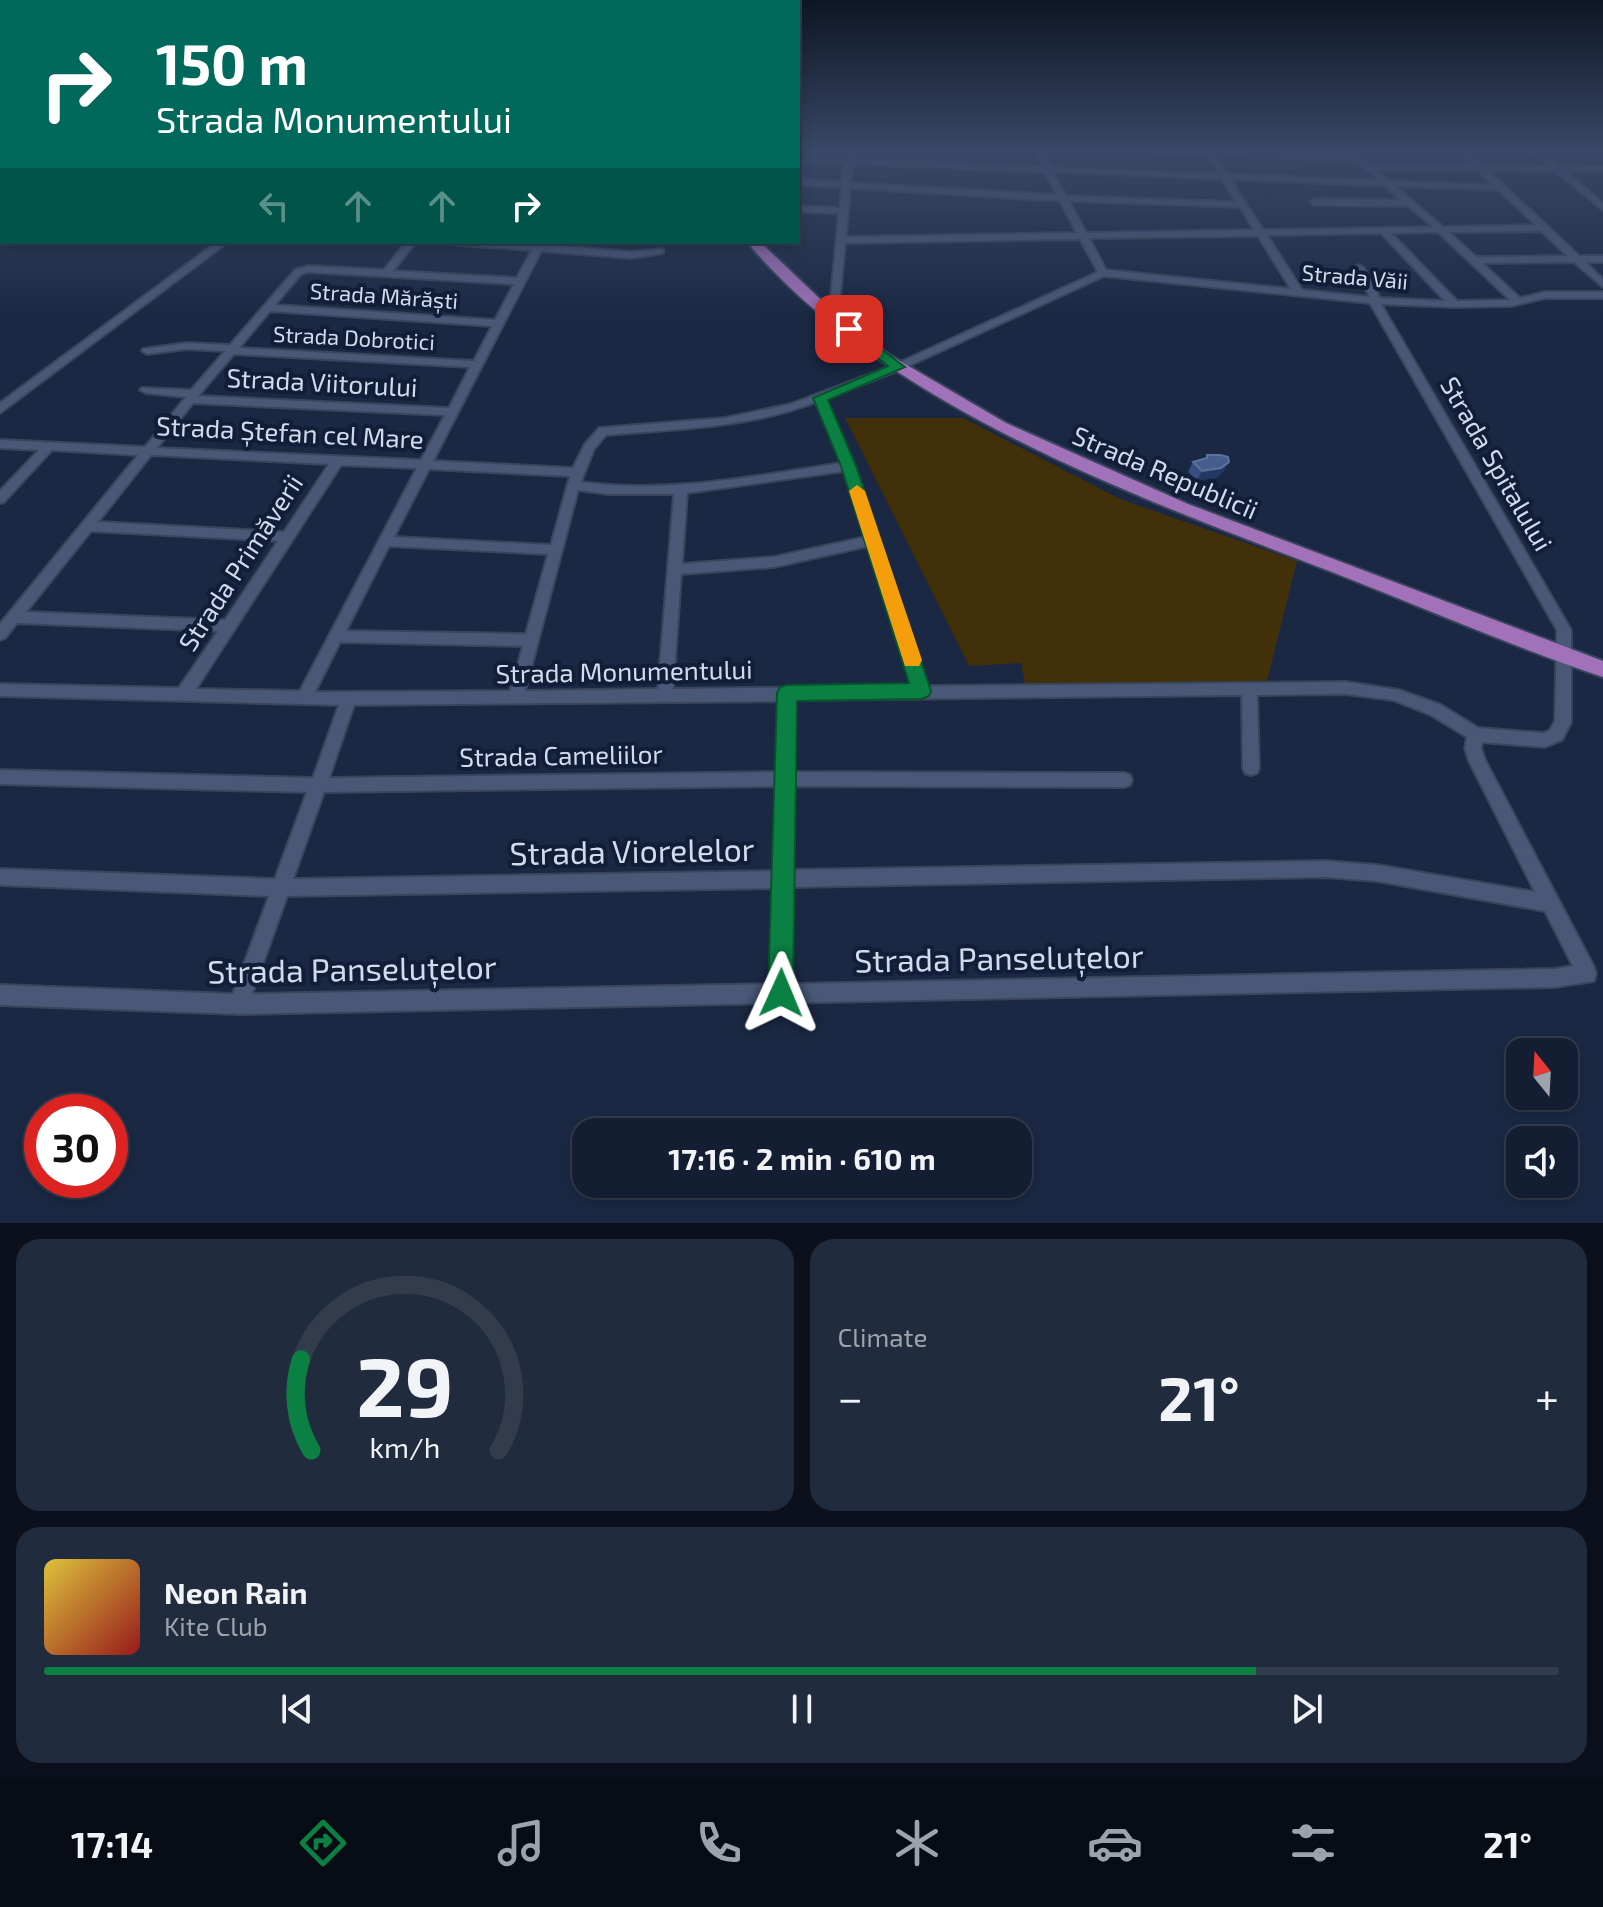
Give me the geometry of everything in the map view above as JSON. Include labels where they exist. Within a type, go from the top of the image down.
[{"type":"main road","name":"Strada Republicii","points":[[756,244],[833,316],[898,367],[1023,437],[1169,503],[1603,669]]},
{"type":"street","points":[[833,316],[844,206]]},
{"type":"street","points":[[516,697],[576,478],[589,447],[603,431],[725,422],[777,413],[898,367],[1103,273],[1066,206]]},
{"type":"street","points":[[1245,206],[1298,292]]},
{"type":"street","points":[[1414,206],[1518,302]]},
{"type":"street","points":[[1520,206],[1603,284]]},
{"type":"street","points":[[800,209],[843,211]]},
{"type":"street","points":[[841,240],[1543,228]]},
{"type":"street","points":[[1383,230],[1454,304]]},
{"type":"street","points":[[0,409],[220,244]]},
{"type":"street","points":[[386,274],[409,244]]},
{"type":"street","points":[[489,244],[598,247],[631,255],[660,251]]},
{"type":"street","points":[[304,698],[538,247]]},
{"type":"street","points":[[1474,260],[1603,259]]},
{"type":"street","name":"Strada Spitalului","points":[[1359,268],[1564,630],[1563,722],[1556,735],[1531,742],[1475,734]]},
{"type":"street","points":[[0,634],[192,396],[298,272],[309,269],[519,281]]},
{"type":"street","name":"Strada Văii","points":[[1103,273],[1376,301],[1454,304],[1518,302],[1545,295],[1603,295]]},
{"type":"street","name":"Strada Mărăști","points":[[267,308],[497,323]]},
{"type":"street","name":"Strada Dobrotici","points":[[147,351],[187,346],[475,364]]},
{"type":"street","name":"Strada Viitorului","points":[[146,390],[192,396],[451,412]]},
{"type":"street","points":[[820,398],[849,466],[922,691]]},
{"type":"street","name":"Strada Ștefan cel Mare","points":[[0,444],[425,464],[576,478],[615,491],[681,488],[849,466]]},
{"type":"street","points":[[0,499],[49,446]]},
{"type":"street","name":"Strada Primăverii","points":[[184,694],[338,460]]},
{"type":"street","points":[[665,696],[681,488]]},
{"type":"street","points":[[88,526],[288,537]]},
{"type":"street","points":[[673,570],[774,562],[874,540]]},
{"type":"street","points":[[384,541],[557,550]]},
{"type":"street","points":[[14,617],[229,626]]},
{"type":"street","points":[[335,636],[531,640]]},
{"type":"street","name":"Strada Monumentului","points":[[0,690],[349,699],[1346,688],[1394,694],[1436,710],[1475,734]]},
{"type":"street","points":[[1249,689],[1251,768]]},
{"type":"street","points":[[781,993],[787,693]]},
{"type":"street","points":[[239,1004],[349,699]]},
{"type":"street","name":"Strada Panseluțelor","points":[[0,995],[239,1004],[1555,978],[1587,974],[1477,761],[1473,748],[1475,734]]},
{"type":"street","name":"Strada Cameliilor","points":[[0,777],[318,785],[785,779],[1124,780]]},
{"type":"street","name":"Strada Viorelelor","points":[[0,877],[281,888],[1325,869],[1377,873],[1551,903]]},
{"type":"shaded area","points":[[845,418],[963,418],[1120,499],[1297,561],[1266,685],[1025,685],[1021,663],[969,666]]},
{"type":"building","points":[[1207,455],[1228,457],[1229,462],[1221,468],[1202,471],[1193,462],[1207,458]]},
{"type":"slow traffic","points":[[857,491],[912,660]]},
{"type":"route","points":[[781,993],[787,693],[922,691],[849,466],[820,398],[898,367],[849,329]]}]
